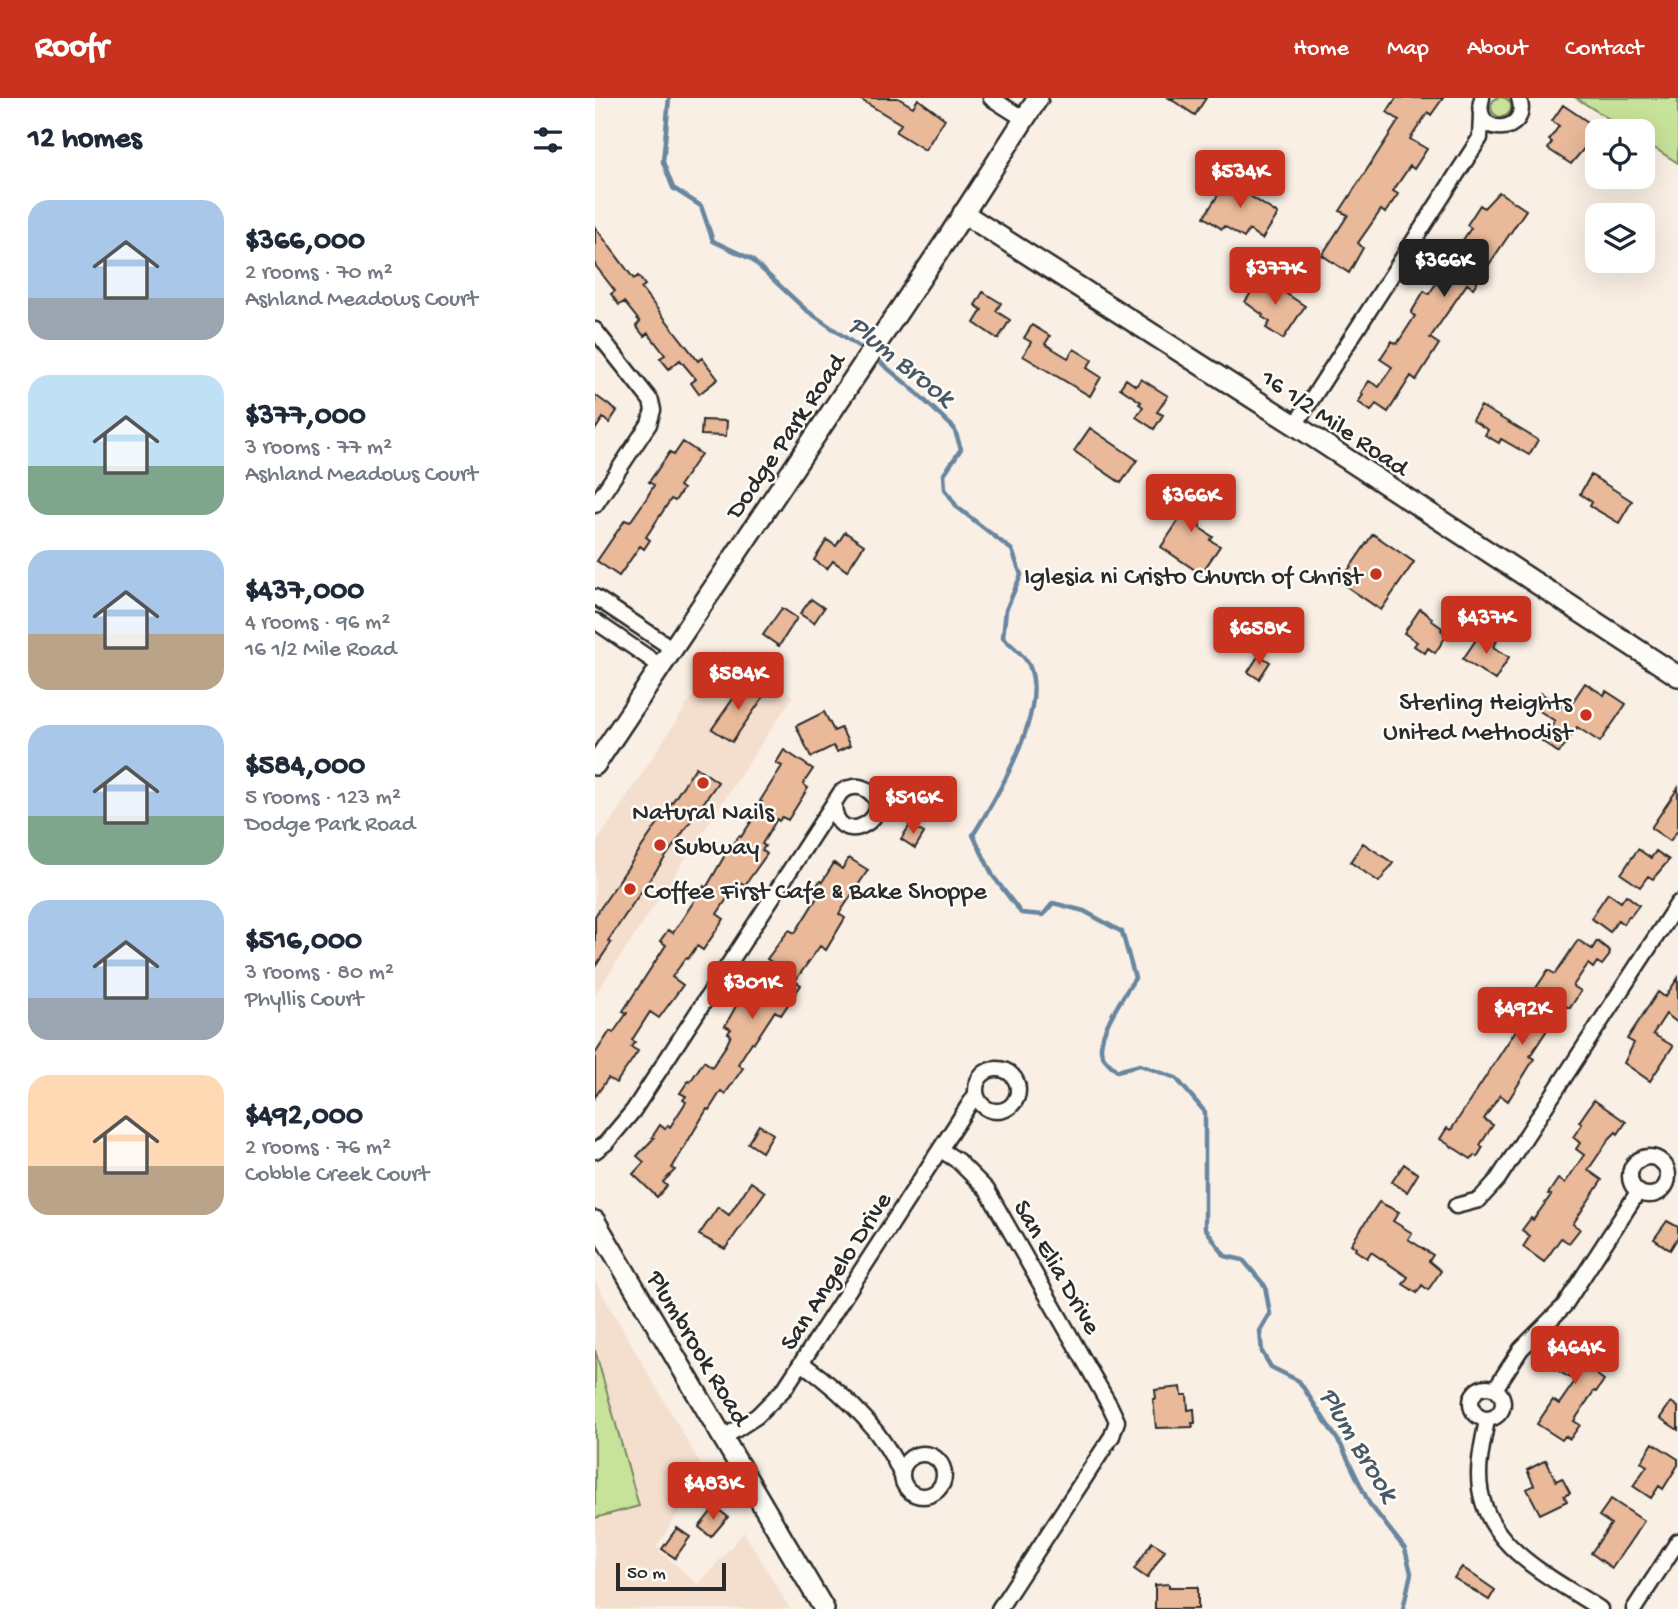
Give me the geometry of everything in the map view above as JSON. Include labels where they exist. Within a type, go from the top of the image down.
[{"type":"street","points":[[991,98],[1024,119]]},
{"type":"street","name":"Dodge Park Road","points":[[595,765],[1038,98]]},
{"type":"street","points":[[1296,425],[1480,138],[1482,98]]},
{"type":"street","points":[[1480,138],[1514,123],[1521,110],[1520,98]]},
{"type":"street","points":[[1481,114],[1489,124],[1502,128]]},
{"type":"street","name":"16 1/2 Mile Road","points":[[963,213],[1296,425],[1678,676]]},
{"type":"street","points":[[595,330],[651,401],[653,410],[649,424],[595,505]]},
{"type":"street","points":[[595,597],[673,649]]},
{"type":"street","points":[[595,621],[661,667]]},
{"type":"street","points":[[595,1151],[607,1143],[633,1111],[841,792],[854,786],[867,790],[875,801],[875,814],[867,825],[854,829],[841,823],[821,825]]},
{"type":"street","points":[[834,804],[841,823]]},
{"type":"street","points":[[1456,1206],[1479,1200],[1498,1179],[1678,903]]},
{"type":"street","name":"San Angelo Drive","points":[[723,1438],[764,1410],[803,1364],[967,1112],[976,1094],[978,1080],[988,1070],[1001,1069],[1013,1076],[1018,1088],[1014,1101],[1003,1109],[967,1112]]},
{"type":"street","points":[[976,1094],[989,1109]]},
{"type":"street","name":"San Elia Drive","points":[[941,1150],[958,1161],[987,1190],[1117,1422],[1112,1436],[999,1609]]},
{"type":"street","points":[[1495,1389],[1512,1360],[1564,1306],[1638,1192]]},
{"type":"street","name":"Plumbrook Road","points":[[595,1221],[824,1609]]},
{"type":"street","points":[[803,1364],[847,1398],[902,1476]]},
{"type":"street","points":[[1484,1387],[1495,1389],[1502,1396],[1503,1407],[1497,1416],[1487,1420],[1473,1412],[1471,1407],[1472,1396],[1479,1388],[1484,1387]]},
{"type":"street","points":[[1487,1420],[1479,1475],[1488,1518],[1502,1540],[1528,1562],[1600,1609]]},
{"type":"street","points":[[889,1454],[930,1455],[941,1464],[944,1477],[938,1490],[926,1496],[913,1494],[903,1483],[905,1463],[916,1455]]},
{"type":"street","points":[[1634,1609],[1678,1541]]},
{"type":"shaded area","points":[[723,650],[793,696],[595,995],[595,845]]},
{"type":"shaded area","points":[[595,1281],[705,1472],[656,1547],[698,1585],[744,1532],[790,1609],[595,1609]]},
{"type":"green space","points":[[1501,97],[1508,100],[1511,107],[1508,114],[1501,117],[1494,114],[1491,107],[1494,100]]},
{"type":"green space","points":[[1576,98],[1678,98],[1678,163],[1655,149],[1655,119],[1609,119]]},
{"type":"green space","points":[[595,1350],[639,1506],[595,1518]]},
{"type":"building","points":[[858,98],[898,98],[913,107],[918,99],[945,119],[925,150],[896,132],[901,124]]},
{"type":"building","points":[[1169,98],[1206,98],[1195,115]]},
{"type":"building","points":[[1396,98],[1443,98],[1431,115],[1428,112],[1410,139],[1427,149],[1414,169],[1410,166],[1393,191],[1398,194],[1385,213],[1381,210],[1358,243],[1363,248],[1349,273],[1322,255],[1348,215],[1340,211],[1399,120],[1387,112]]},
{"type":"building","points":[[1563,105],[1585,120],[1585,147],[1571,164],[1548,149],[1552,142],[1549,140],[1559,126],[1552,121]]},
{"type":"building","points":[[1232,173],[1249,183],[1244,192],[1278,214],[1262,239],[1249,230],[1244,238],[1224,226],[1222,229],[1204,217]]},
{"type":"building","points":[[1499,192],[1526,210],[1473,288],[1467,284],[1430,338],[1439,344],[1416,380],[1411,376],[1388,412],[1376,404],[1371,411],[1358,402],[1369,381],[1379,387],[1392,367],[1380,359],[1392,341],[1397,344],[1415,316],[1411,313],[1424,291],[1429,294],[1443,273],[1439,269],[1471,228],[1467,225],[1480,205],[1484,208]]},
{"type":"building","points":[[595,227],[634,279],[638,276],[645,285],[641,288],[698,361],[702,358],[718,379],[699,394],[691,383],[696,379],[680,360],[669,369],[660,358],[665,355],[648,333],[644,336],[636,326],[640,322],[624,302],[619,305],[611,294],[615,291],[595,265]]},
{"type":"building","points":[[1261,277],[1305,306],[1283,339],[1266,328],[1270,322],[1245,302]]},
{"type":"building","points":[[983,292],[1001,303],[996,311],[1010,320],[998,339],[974,323],[982,310],[975,305]]},
{"type":"building","points":[[1032,325],[1050,336],[1045,344],[1068,358],[1074,349],[1092,360],[1087,368],[1101,377],[1090,396],[1023,356],[1031,342],[1024,338]]},
{"type":"building","points":[[1126,379],[1136,386],[1141,379],[1168,396],[1157,412],[1163,415],[1154,429],[1136,417],[1143,407],[1139,404],[1141,402],[1120,388]]},
{"type":"building","points":[[595,395],[617,411],[609,423],[603,418],[595,430]]},
{"type":"building","points":[[1481,406],[1538,440],[1529,455],[1501,439],[1499,443],[1485,435],[1488,430],[1472,420]]},
{"type":"building","points":[[702,420],[727,421],[726,436],[701,435]]},
{"type":"building","points":[[1090,428],[1137,460],[1121,483],[1074,451]]},
{"type":"building","points":[[683,442],[701,454],[679,486],[683,489],[675,501],[671,499],[646,537],[650,540],[644,549],[640,546],[619,576],[597,561],[625,520],[630,522],[646,499],[654,485],[649,482],[670,452],[674,455]]},
{"type":"building","points":[[1591,475],[1632,501],[1619,523],[1590,506],[1592,502],[1580,494]]},
{"type":"building","points":[[1192,485],[1208,496],[1199,508],[1200,528],[1213,537],[1210,540],[1220,546],[1201,574],[1161,547],[1179,520],[1180,502]]},
{"type":"building","points":[[845,532],[864,545],[847,571],[833,561],[827,569],[814,560],[827,540],[836,546]]},
{"type":"building","name":"Iglesia ni Cristo Church of Christ","points":[[1373,534],[1414,562],[1381,610],[1340,582]]},
{"type":"building","points":[[811,599],[824,608],[814,623],[800,614]]},
{"type":"building","points":[[782,608],[797,618],[779,646],[763,635]]},
{"type":"building","points":[[1420,609],[1447,635],[1435,653],[1428,648],[1425,653],[1414,646],[1417,642],[1404,633]]},
{"type":"building","points":[[1482,631],[1497,641],[1493,647],[1509,657],[1495,680],[1463,659]]},
{"type":"building","points":[[1259,655],[1270,662],[1259,679],[1248,672]]},
{"type":"building","points":[[744,683],[764,696],[732,742],[712,729]]},
{"type":"building","name":"Sterling Heights United Methodist","points":[[1585,683],[1604,695],[1606,691],[1626,704],[1600,742],[1577,727],[1559,753],[1542,741],[1555,721],[1532,706],[1541,693],[1567,710]]},
{"type":"building","points":[[824,712],[834,731],[841,728],[850,746],[837,752],[833,746],[811,757],[796,726]]},
{"type":"building","points":[[784,750],[813,769],[803,784],[808,788],[788,820],[782,817],[779,821],[777,819],[762,844],[765,846],[762,850],[767,854],[745,885],[740,882],[736,885],[717,914],[724,919],[703,950],[697,946],[672,977],[683,985],[659,1018],[650,1012],[632,1040],[635,1042],[631,1047],[638,1051],[630,1063],[616,1083],[608,1078],[595,1097],[595,1054],[610,1031],[613,1033],[627,1013],[623,1011],[666,945],[660,941],[668,930],[673,933],[704,886],[706,888],[725,855],[755,816],[762,802],[760,801],[782,766],[776,763]]},
{"type":"building","points":[[696,767],[718,782],[608,941],[611,943],[595,967],[595,916]]},
{"type":"building","points":[[1678,788],[1678,830],[1670,841],[1651,828]]},
{"type":"building","points":[[910,825],[924,833],[915,848],[901,839]]},
{"type":"building","points":[[1363,843],[1393,863],[1379,882],[1350,862]]},
{"type":"building","points":[[1638,849],[1651,858],[1656,851],[1669,860],[1653,879],[1648,876],[1640,887],[1621,874]]},
{"type":"building","points":[[849,858],[868,870],[839,914],[845,918],[826,950],[820,946],[795,981],[801,985],[781,1015],[775,1011],[754,1043],[752,1042],[738,1064],[743,1068],[725,1094],[721,1091],[709,1110],[707,1109],[672,1168],[675,1170],[663,1182],[667,1186],[657,1197],[633,1174],[644,1162],[637,1156],[654,1138],[652,1137],[660,1125],[665,1129],[668,1125],[670,1127],[686,1102],[683,1100],[686,1096],[680,1093],[704,1061],[712,1067],[731,1035],[728,1033],[731,1029],[725,1026],[736,1006],[744,995],[749,999],[773,963],[767,959],[789,930],[795,933],[818,896],[812,892],[834,863],[842,869]]},
{"type":"building","points":[[1608,893],[1621,902],[1626,895],[1639,905],[1623,924],[1618,920],[1610,932],[1591,918]]},
{"type":"building","points":[[1578,940],[1592,949],[1597,941],[1610,951],[1609,956],[1602,965],[1597,962],[1593,968],[1588,964],[1573,986],[1581,991],[1570,1008],[1565,1006],[1551,1024],[1530,1056],[1534,1059],[1508,1101],[1500,1095],[1484,1119],[1493,1125],[1480,1145],[1483,1147],[1477,1157],[1474,1155],[1471,1159],[1440,1139],[1447,1128],[1451,1130],[1529,1010],[1524,1006],[1548,970],[1555,974]]},
{"type":"building","points":[[1678,978],[1678,1023],[1666,1014],[1653,1034],[1673,1046],[1650,1081],[1624,1063],[1634,1043],[1627,1039],[1658,992],[1665,997]]},
{"type":"building","points":[[1594,1100],[1626,1122],[1618,1134],[1616,1132],[1610,1138],[1588,1170],[1602,1180],[1573,1224],[1580,1229],[1569,1243],[1561,1238],[1544,1262],[1523,1247],[1530,1236],[1522,1230],[1551,1195],[1548,1194],[1558,1179],[1565,1183],[1584,1155],[1576,1149],[1580,1143],[1573,1137],[1582,1124],[1579,1122]]},
{"type":"building","points":[[759,1125],[773,1134],[762,1152],[748,1143]]},
{"type":"building","points":[[1404,1164],[1418,1174],[1407,1192],[1392,1182]]},
{"type":"building","points":[[751,1182],[765,1192],[725,1249],[699,1235],[718,1207],[729,1215]]},
{"type":"building","points":[[1379,1202],[1399,1212],[1393,1221],[1412,1233],[1408,1239],[1433,1255],[1429,1261],[1441,1271],[1428,1290],[1422,1285],[1417,1293],[1403,1284],[1408,1277],[1371,1252],[1367,1258],[1351,1244]]},
{"type":"building","points":[[1667,1221],[1678,1227],[1678,1237],[1670,1250],[1654,1239]]},
{"type":"building","points":[[1585,1335],[1611,1351],[1596,1374],[1604,1380],[1574,1421],[1580,1425],[1570,1439],[1565,1436],[1562,1440],[1537,1424],[1553,1400],[1559,1404],[1575,1381],[1555,1369],[1566,1349],[1568,1350],[1574,1340],[1580,1343]]},
{"type":"building","points":[[1181,1387],[1182,1395],[1187,1395],[1188,1410],[1194,1409],[1193,1427],[1156,1428],[1153,1399],[1156,1399],[1155,1390]]},
{"type":"building","points":[[1671,1402],[1678,1407],[1678,1430],[1660,1418]]},
{"type":"building","points":[[1653,1443],[1678,1459],[1678,1465],[1663,1489],[1659,1486],[1651,1498],[1633,1486],[1647,1466],[1641,1462]]},
{"type":"building","points":[[1546,1460],[1556,1481],[1562,1478],[1570,1493],[1564,1496],[1567,1501],[1540,1514],[1527,1489],[1534,1485],[1527,1470]]},
{"type":"building","points":[[1611,1499],[1644,1521],[1612,1568],[1591,1553],[1611,1524],[1599,1516]]},
{"type":"building","points":[[715,1507],[728,1517],[711,1537],[699,1527]]},
{"type":"building","points":[[677,1528],[690,1537],[675,1558],[662,1549]]},
{"type":"building","points":[[1152,1542],[1165,1550],[1147,1578],[1134,1569]]},
{"type":"building","points":[[1462,1567],[1495,1590],[1489,1600],[1454,1578]]},
{"type":"building","points":[[1169,1584],[1169,1587],[1198,1587],[1198,1609],[1155,1609],[1155,1585]]},
{"type":"waterway","name":"Plum Brook","points":[[669,98],[663,162],[673,188],[701,206],[713,241],[751,259],[806,310],[865,351]]},
{"type":"waterway","name":"Plum Brook","points":[[875,358],[954,428],[961,449],[944,474],[945,489],[957,507],[1012,550],[1021,575],[1006,610],[1003,637],[1029,665],[1033,684],[1032,705],[1026,729],[1007,776],[973,835],[993,876],[1021,913],[1043,915],[1053,903],[1084,911],[1122,932],[1135,978],[1107,1026],[1101,1046],[1102,1054],[1117,1071],[1140,1065],[1176,1078],[1205,1112],[1205,1228],[1225,1256],[1243,1260],[1265,1286],[1270,1314],[1260,1331],[1262,1352],[1271,1367],[1299,1381],[1341,1445],[1369,1503],[1405,1549],[1411,1573],[1403,1609]]},
{"type":"place","name":"Iglesia ni Cristo Church of Christ","points":[[1376,574]]},
{"type":"place","name":"Sterling Heights United Methodist","points":[[1586,715]]},
{"type":"place","name":"Natural Nails","points":[[703,783]]},
{"type":"place","name":"Subway","points":[[660,845]]},
{"type":"place","name":"Coffee First Cafe & Bake Shoppe","points":[[630,889]]}]
